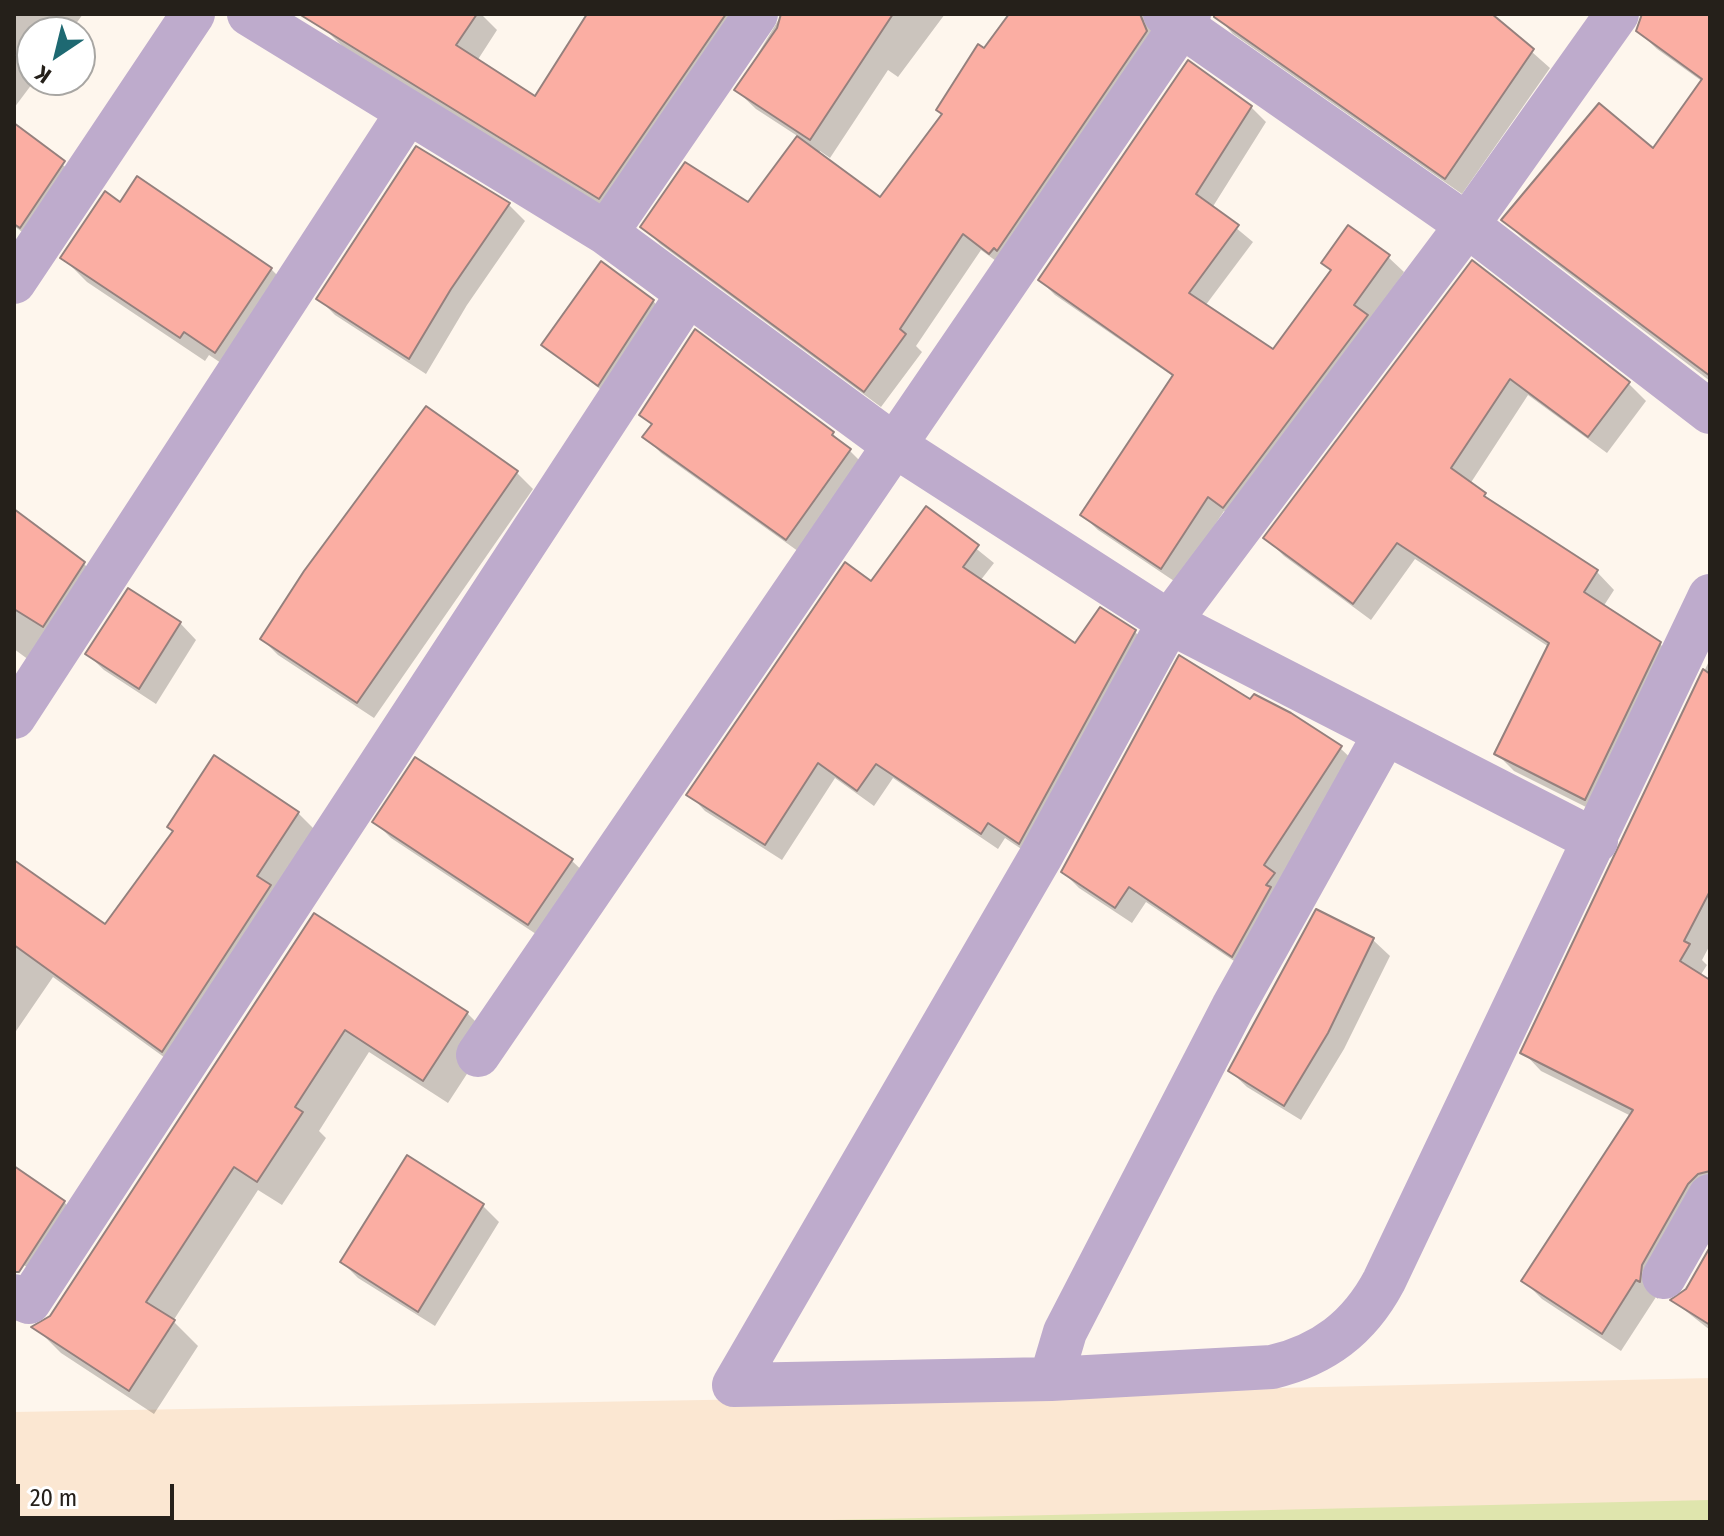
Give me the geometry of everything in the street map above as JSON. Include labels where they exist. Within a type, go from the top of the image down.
[{"type":"street","points":[[249,14],[606,233],[894,445],[1169,622],[1596,841]]},
{"type":"street","points":[[606,233],[756,14]]},
{"type":"street","points":[[1617,14],[1467,225],[1169,622],[1041,856],[734,1385],[1051,1379],[1272,1367],[1320,1351],[1358,1321],[1384,1281],[1710,596]]},
{"type":"street","points":[[478,1055],[894,445],[1178,18],[1467,225],[1710,412]]},
{"type":"street","points":[[14,282],[177,20]]},
{"type":"street","points":[[14,717],[408,112]]},
{"type":"street","points":[[14,1296],[29,1302],[688,294]]},
{"type":"street","points":[[1051,1379],[1065,1332],[1226,1021],[1385,734]]},
{"type":"street","points":[[1664,1277],[1710,1196]]},
{"type":"shaded area","points":[[1710,1378],[1710,1522],[14,1522],[14,1412],[933,1396]]},
{"type":"green space","points":[[1710,1500],[1710,1522],[744,1522]]},
{"type":"building","points":[[299,14],[477,14],[456,45],[535,96],[587,14],[726,14],[599,199]]},
{"type":"building","points":[[781,14],[893,14],[810,140],[734,90],[777,28]]},
{"type":"building","points":[[1009,14],[1140,14],[1147,31],[997,251],[994,248],[989,254],[963,234],[900,329],[906,334],[864,392],[640,227],[685,162],[748,202],[797,136],[880,197],[942,114],[936,110],[978,44],[984,48]]},
{"type":"building","points":[[1214,14],[1492,14],[1534,49],[1445,179],[1214,17]]},
{"type":"building","points":[[1642,14],[1710,14],[1710,376],[1501,220],[1599,103],[1653,148],[1702,79],[1636,31]]},
{"type":"building","points":[[1188,60],[1252,106],[1196,194],[1239,225],[1189,293],[1273,349],[1331,270],[1321,263],[1348,225],[1390,255],[1354,305],[1368,315],[1223,508],[1208,497],[1161,569],[1080,515],[1173,375],[1038,280]]},
{"type":"building","points":[[14,123],[65,161],[20,228],[14,224]]},
{"type":"building","points":[[416,146],[510,203],[451,289],[409,359],[316,299]]},
{"type":"building","points":[[137,176],[272,268],[215,353],[184,332],[180,338],[60,258],[105,191],[120,202]]},
{"type":"building","points":[[1472,260],[1630,382],[1588,437],[1510,379],[1451,468],[1486,493],[1484,496],[1598,570],[1584,592],[1661,642],[1585,800],[1494,754],[1549,643],[1397,543],[1353,604],[1263,538]]},
{"type":"building","points":[[601,261],[654,300],[598,386],[541,345]]},
{"type":"building","points":[[695,329],[834,432],[832,435],[851,449],[786,540],[642,437],[652,424],[639,415]]},
{"type":"building","points":[[426,406],[518,471],[357,703],[260,639],[304,571]]},
{"type":"building","points":[[926,506],[979,545],[963,567],[1075,643],[1100,607],[1136,630],[1019,844],[988,823],[981,834],[876,764],[857,791],[818,763],[765,845],[686,795],[845,562],[871,581]]},
{"type":"building","points":[[14,509],[85,562],[43,627],[14,609]]},
{"type":"building","points":[[128,588],[181,622],[139,689],[85,654]]},
{"type":"building","points":[[1179,655],[1250,699],[1254,694],[1291,713],[1342,746],[1264,865],[1275,873],[1266,885],[1271,887],[1232,957],[1129,887],[1115,908],[1061,872]]},
{"type":"building","points":[[1703,669],[1710,674],[1710,891],[1684,941],[1690,944],[1680,961],[1710,980],[1710,1171],[1698,1174],[1688,1184],[1642,1265],[1640,1282],[1636,1280],[1602,1334],[1521,1281],[1633,1110],[1520,1053]]},
{"type":"building","points":[[214,755],[299,812],[257,876],[271,885],[162,1052],[14,945],[14,860],[105,924],[173,831],[167,827]]},
{"type":"building","points":[[415,757],[573,859],[528,925],[372,822]]},
{"type":"building","points":[[1316,909],[1374,938],[1328,1033],[1284,1106],[1228,1071]]},
{"type":"building","points":[[314,913],[468,1012],[423,1081],[345,1030],[295,1107],[303,1112],[257,1182],[234,1167],[146,1302],[175,1320],[129,1391],[31,1327],[50,1316]]},
{"type":"building","points":[[407,1155],[484,1204],[418,1312],[340,1262]]},
{"type":"building","points":[[14,1166],[65,1201],[19,1272],[14,1272]]},
{"type":"building","points":[[1710,1247],[1710,1325],[1670,1300],[1686,1289]]}]
